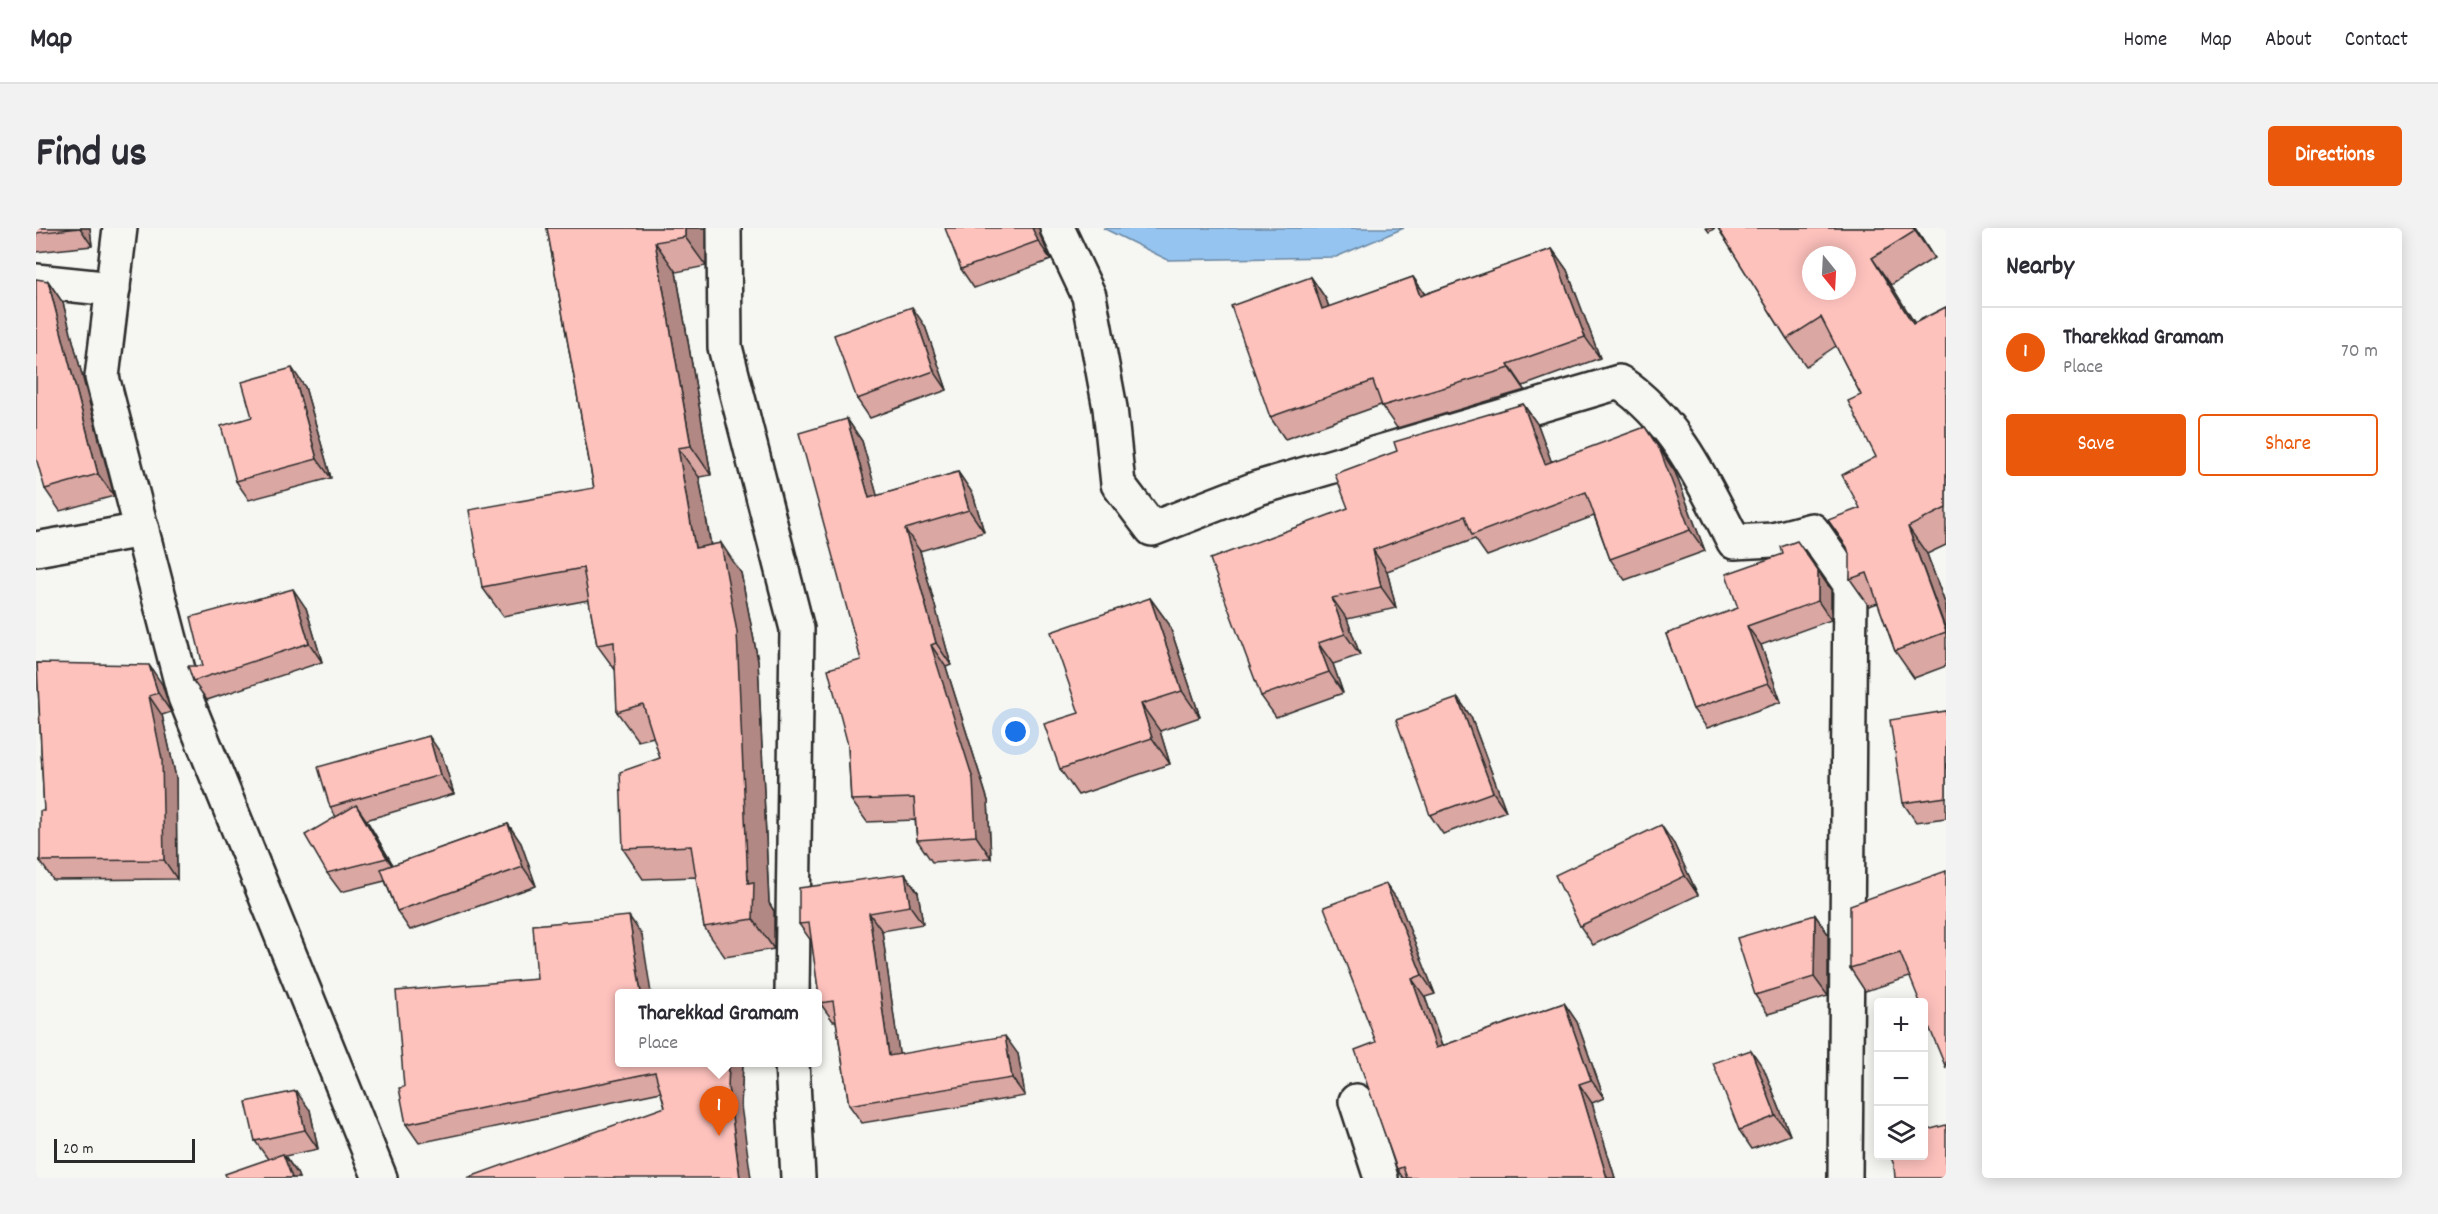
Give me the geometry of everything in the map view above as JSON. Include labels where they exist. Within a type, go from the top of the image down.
[{"type":"street","points":[[120,228],[102,377],[185,697],[380,1178]]},
{"type":"street","points":[[724,228],[725,347],[798,629],[792,989]]},
{"type":"street","points":[[1057,228],[1089,296],[1110,408],[1118,484],[1152,529],[1269,485],[1619,382],[1644,398],[1694,462],[1734,542],[1773,540],[1812,530],[1850,584],[1845,1178]]},
{"type":"street","points":[[36,281],[113,289]]},
{"type":"street","points":[[36,549],[142,530]]},
{"type":"street","points":[[792,1067],[798,1178]]},
{"type":"street","points":[[1356,1101],[1381,1178]]},
{"type":"water","points":[[1103,228],[1404,228],[1336,257],[1168,260]]},
{"type":"building","points":[[36,228],[80,228],[36,233]]},
{"type":"building","points":[[547,228],[685,228],[685,237],[655,242],[691,446],[678,448],[695,548],[721,543],[737,632],[748,883],[754,882],[753,919],[704,927],[691,846],[623,849],[620,772],[660,758],[643,704],[617,712],[614,642],[597,645],[583,568],[482,587],[469,510],[594,488]]},
{"type":"building","points":[[945,228],[1032,228],[1038,241],[961,269]]},
{"type":"building","points":[[1718,228],[1913,228],[1915,231],[1872,258],[1913,324],[1946,307],[1946,508],[1908,527],[1946,632],[1895,651],[1867,573],[1850,579],[1850,557],[1847,547],[1828,520],[1860,508],[1842,475],[1876,457],[1848,401],[1861,395],[1821,317],[1787,339]]},
{"type":"building","points":[[1552,249],[1585,337],[1508,364],[1510,368],[1382,406],[1373,381],[1270,417],[1231,306],[1311,277],[1322,309],[1413,277],[1420,296]]},
{"type":"building","points":[[36,279],[48,281],[98,474],[45,489],[36,458]]},
{"type":"building","points":[[912,307],[934,371],[857,399],[834,335]]},
{"type":"building","points":[[292,368],[317,459],[236,481],[221,426],[252,417],[242,382]]},
{"type":"building","points":[[1523,404],[1545,464],[1645,427],[1660,450],[1690,530],[1610,559],[1586,492],[1472,535],[1465,516],[1373,550],[1381,587],[1332,598],[1345,634],[1318,643],[1329,672],[1261,696],[1210,559],[1348,508],[1335,474],[1397,451],[1394,442]]},
{"type":"building","points":[[847,419],[869,498],[958,472],[969,510],[905,529],[936,643],[931,645],[973,779],[976,836],[917,840],[914,798],[851,800],[848,745],[828,669],[861,660],[799,433]]},
{"type":"building","points":[[1797,541],[1818,571],[1818,601],[1747,626],[1768,683],[1693,709],[1666,634],[1738,608],[1726,574],[1783,554],[1781,547]]},
{"type":"building","points":[[293,589],[309,643],[193,681],[188,666],[203,666],[191,617]]},
{"type":"building","points":[[1150,598],[1182,691],[1141,704],[1152,738],[1060,769],[1044,724],[1079,713],[1051,632]]},
{"type":"building","points":[[37,663],[149,665],[158,693],[149,696],[162,759],[164,860],[40,861],[40,811],[44,811]]},
{"type":"building","points":[[1458,698],[1493,792],[1430,815],[1396,720]]},
{"type":"building","points":[[1946,711],[1946,797],[1903,803],[1890,720]]},
{"type":"building","points":[[429,736],[440,775],[330,807],[318,767]]},
{"type":"building","points":[[356,805],[387,858],[327,873],[305,835]]},
{"type":"building","points":[[508,824],[523,867],[397,911],[381,869]]},
{"type":"building","points":[[1661,825],[1685,876],[1580,926],[1555,875]]},
{"type":"building","points":[[1946,871],[1946,1068],[1928,1024],[1928,998],[1918,998],[1900,953],[1850,968],[1850,905]]},
{"type":"building","points":[[905,874],[910,906],[869,913],[889,1056],[1005,1036],[1012,1078],[849,1105],[833,1001],[822,1003],[822,989],[818,989],[809,923],[799,924],[799,888]]},
{"type":"building","points":[[1386,884],[1422,975],[1412,979],[1436,1048],[1564,1003],[1591,1080],[1579,1084],[1607,1178],[1407,1178],[1403,1167],[1397,1169],[1355,1050],[1376,1042],[1324,907]]},
{"type":"building","points":[[1815,915],[1814,977],[1755,995],[1737,938]]},
{"type":"building","points":[[629,916],[640,989],[615,989],[615,1067],[729,1067],[728,1087],[740,1178],[467,1178],[665,1107],[655,1072],[406,1124],[399,1088],[404,1087],[396,991],[537,979],[533,925]]},
{"type":"building","points":[[1751,1050],[1776,1116],[1739,1130],[1713,1063]]},
{"type":"building","points":[[296,1091],[305,1130],[255,1141],[246,1102]]},
{"type":"building","points":[[1946,1125],[1946,1178],[1895,1178],[1892,1160],[1928,1160],[1928,1130]]},
{"type":"building","points":[[283,1154],[292,1178],[227,1178],[225,1174]]},
{"type":"place","name":"Tharekkad Gramam","points":[[719,1136]]}]
